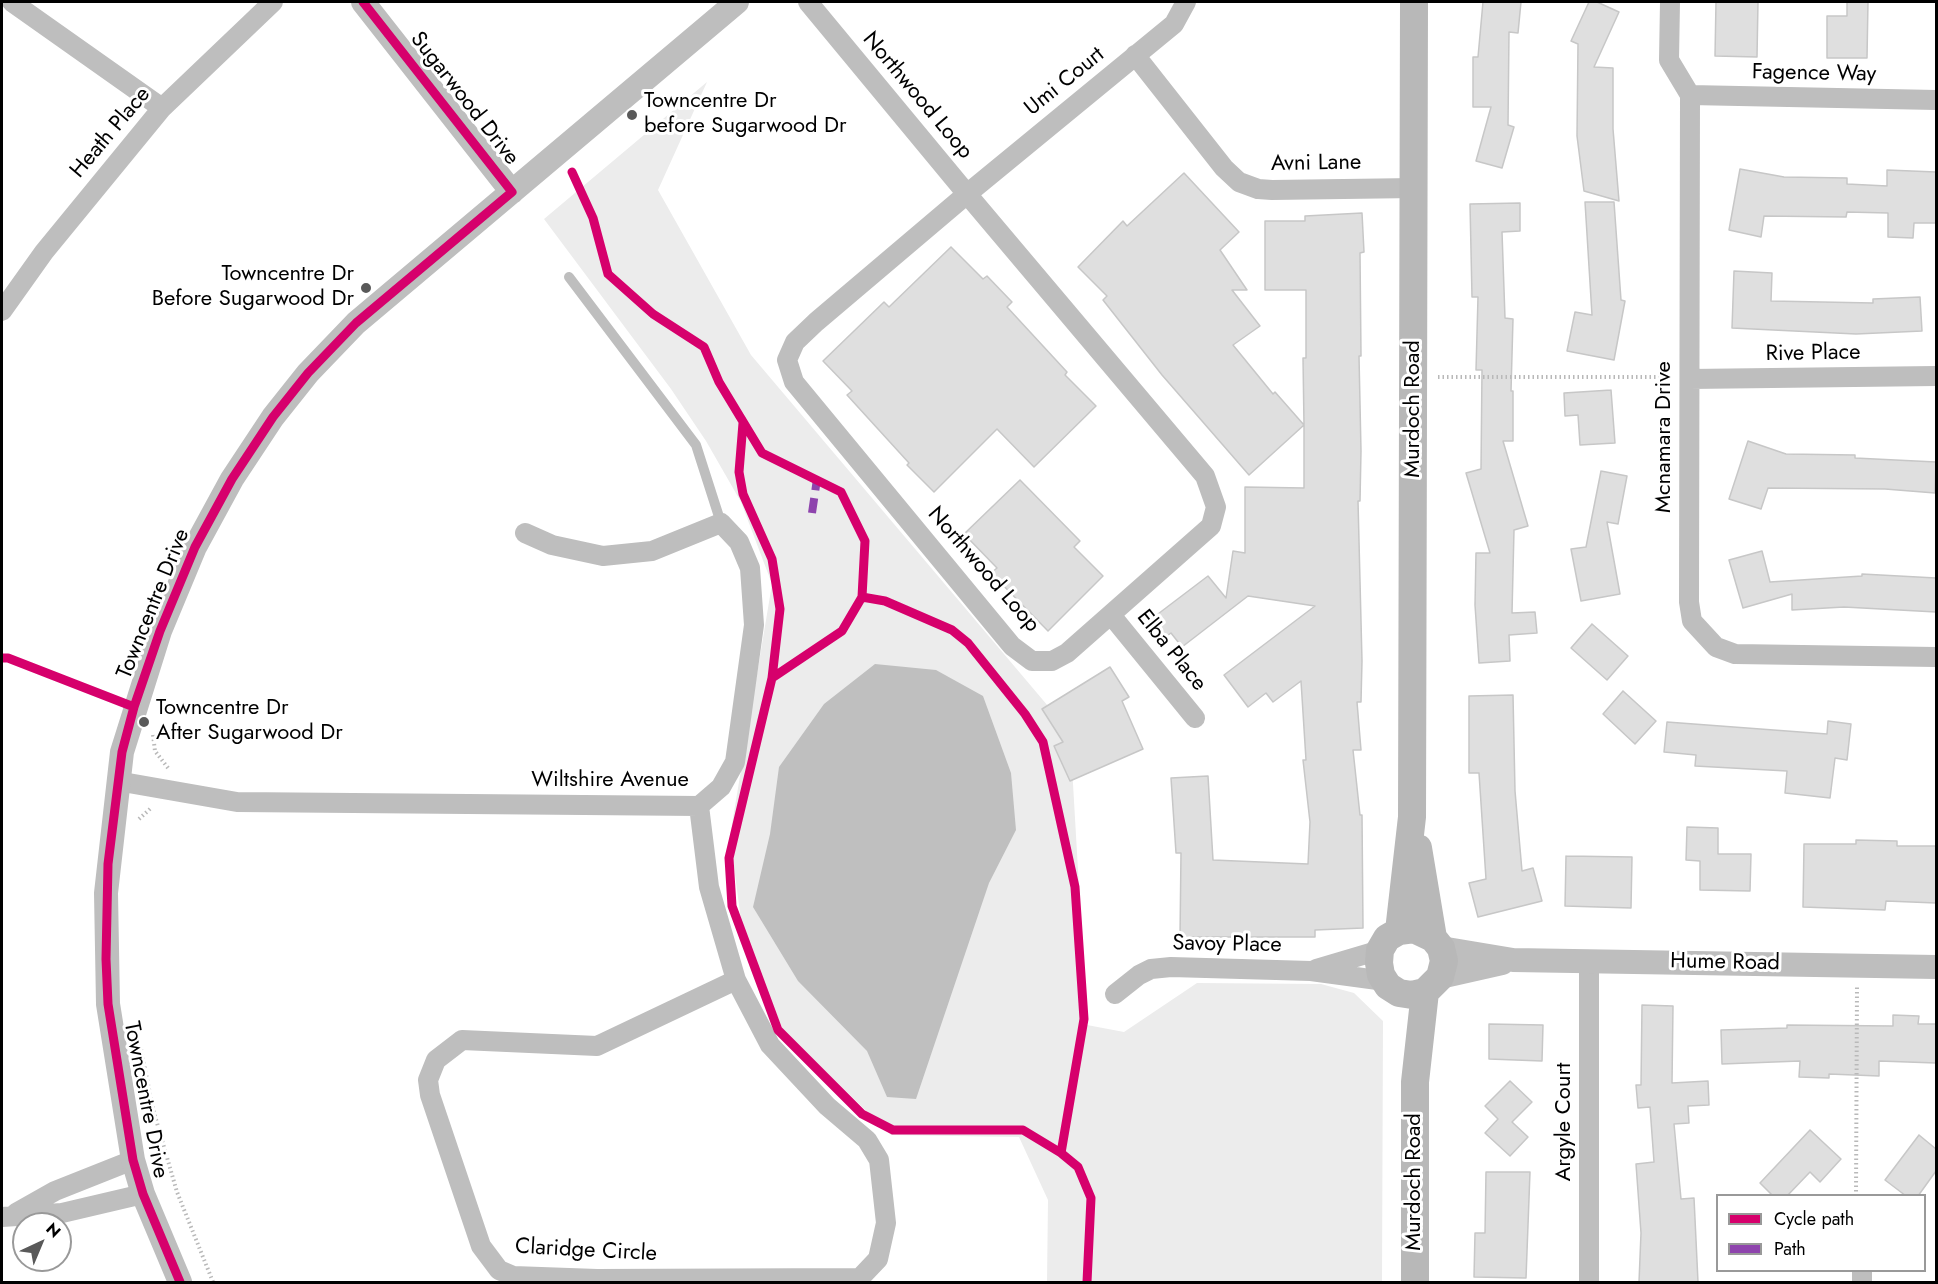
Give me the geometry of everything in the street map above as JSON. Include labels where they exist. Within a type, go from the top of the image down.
[{"type":"main road","name":"Murdoch Road","points":[[1412,986],[1444,962],[1437,943],[1413,818],[1414,2]]},
{"type":"main road","name":"Murdoch Road","points":[[1412,986],[1379,963],[1389,940],[1413,818]]},
{"type":"main road","points":[[1389,940],[1414,929],[1437,943]]},
{"type":"main road","name":"Murdoch Road","points":[[1412,986],[1415,1082],[1415,1282]]},
{"type":"street","points":[[12,2],[162,108]]},
{"type":"street","name":"Heath Place","points":[[2,311],[44,252],[162,108],[273,2]]},
{"type":"street","name":"Sugarwood Drive","points":[[363,2],[512,192]]},
{"type":"street","name":"Towncentre Drive","points":[[180,1282],[143,1194],[133,1160],[113,1047],[106,959],[106,892],[122,752],[137,696],[160,631],[195,547],[232,479],[273,417],[308,373],[356,323],[737,2]]},
{"type":"street","name":"Northwood Loop","points":[[808,2],[1205,476],[1216,507],[1211,526],[1067,653],[1052,661],[1032,661],[1018,651],[794,382],[787,360],[795,342],[967,194]]},
{"type":"street","name":"Umi Court","points":[[967,194],[1174,24],[1186,2]]},
{"type":"street","points":[[1670,2],[1669,60],[1690,95]]},
{"type":"street","name":"Avni Lane","points":[[1135,56],[1224,168],[1239,182],[1258,189],[1272,190],[1415,188]]},
{"type":"street","name":"Fagence Way","points":[[1690,95],[1936,100]]},
{"type":"street","name":"Mcnamara Drive","points":[[1690,95],[1689,602],[1692,621],[1716,647],[1735,654],[1936,657]]},
{"type":"street","name":"Rive Place","points":[[1690,378],[1936,376]]},
{"type":"street","points":[[525,533],[552,545],[603,556],[652,551],[721,523]]},
{"type":"street","name":"Wiltshire Avenue","points":[[117,781],[237,802],[699,806],[721,787],[735,762],[754,625],[750,568],[739,542],[721,523]]},
{"type":"street","name":"Elba Place","points":[[1111,615],[1195,718]]},
{"type":"street","name":"Claridge Circle","points":[[699,806],[709,887],[736,980],[770,1045],[826,1106],[867,1140],[879,1160],[886,1223],[878,1258],[860,1278],[597,1281],[513,1276],[499,1270],[481,1246],[430,1095],[428,1080],[436,1060],[462,1040],[597,1046],[736,980]]},
{"type":"street","name":"Savoy Place","points":[[1311,971],[1389,940]]},
{"type":"street","name":"Hume Road","points":[[1437,943],[1513,960],[1936,967]]},
{"type":"street","name":"Hume Road","points":[[1412,986],[1513,960]]},
{"type":"street","name":"Argyle Court","points":[[1589,962],[1589,1282]]},
{"type":"street","name":"Savoy Place","points":[[1115,994],[1139,975],[1151,969],[1171,967],[1311,971],[1412,986]]},
{"type":"street","points":[[6,1216],[55,1191],[133,1160]]},
{"type":"street","points":[[6,1216],[62,1213],[143,1194]]},
{"type":"lane","points":[[569,277],[696,445],[721,523]]},
{"type":"path","points":[[1414,377],[1690,378]]},
{"type":"path","points":[[154,729],[155,751],[170,771]]},
{"type":"path","points":[[136,825],[140,816],[152,807],[162,805]]},
{"type":"path","points":[[1856,1194],[1857,981]]},
{"type":"path","points":[[140,1045],[153,1109],[177,1192],[213,1282]]},
{"type":"shaded area","points":[[707,82],[658,190],[751,355],[1070,732],[1087,1025],[1124,1032],[1197,983],[1321,984],[1354,993],[1383,1021],[1382,1282],[1047,1282],[1048,1200],[1019,1137],[891,1135],[783,1030],[742,928],[730,836],[772,584],[741,502],[706,441],[671,389],[544,219]]},
{"type":"shaded area","points":[[875,664],[936,670],[983,696],[1011,773],[1016,830],[989,883],[916,1099],[887,1097],[867,1051],[798,981],[753,907],[770,834],[779,767],[824,704]]},
{"type":"building","points":[[1483,2],[1521,2],[1518,33],[1509,32],[1508,125],[1514,127],[1502,168],[1476,161],[1491,107],[1473,107],[1473,57],[1478,57]]},
{"type":"building","points":[[1589,2],[1597,2],[1619,12],[1594,67],[1613,68],[1613,129],[1619,201],[1584,191],[1577,136],[1578,44],[1571,41]]},
{"type":"building","points":[[1716,2],[1758,2],[1757,57],[1715,56]]},
{"type":"building","points":[[1847,2],[1868,2],[1867,58],[1827,58],[1827,16],[1847,16]]},
{"type":"building","points":[[1740,169],[1784,177],[1847,178],[1847,184],[1887,186],[1887,170],[1936,172],[1936,223],[1914,223],[1913,238],[1888,237],[1888,213],[1847,212],[1846,217],[1764,216],[1761,237],[1729,230]]},
{"type":"building","points":[[1184,173],[1239,232],[1220,250],[1247,290],[1232,290],[1260,326],[1233,345],[1273,394],[1275,392],[1304,425],[1249,475],[1162,375],[1103,300],[1107,296],[1078,267],[1123,221],[1127,226]]},
{"type":"building","points":[[1585,202],[1614,202],[1621,300],[1625,301],[1614,360],[1567,351],[1575,312],[1592,315]]},
{"type":"building","points":[[1520,203],[1520,231],[1502,232],[1505,318],[1513,319],[1511,391],[1513,391],[1513,441],[1503,441],[1528,526],[1514,530],[1512,613],[1535,612],[1537,633],[1509,635],[1510,661],[1479,663],[1475,605],[1476,553],[1490,553],[1466,473],[1481,469],[1482,370],[1476,370],[1478,297],[1472,297],[1470,204]]},
{"type":"building","points":[[1362,213],[1364,252],[1360,253],[1361,451],[1360,501],[1358,501],[1362,661],[1361,702],[1357,702],[1361,750],[1353,750],[1360,815],[1362,815],[1363,928],[1315,930],[1315,937],[1180,937],[1181,853],[1176,853],[1171,778],[1208,776],[1213,860],[1308,864],[1310,822],[1303,760],[1306,760],[1301,681],[1273,702],[1266,693],[1248,707],[1224,675],[1315,606],[1248,596],[1182,647],[1171,633],[1164,638],[1150,620],[1208,576],[1226,598],[1233,551],[1245,553],[1245,487],[1304,488],[1303,358],[1306,358],[1306,290],[1265,290],[1265,221],[1305,221],[1305,216]]},
{"type":"building","points":[[951,247],[983,279],[987,276],[1012,302],[1007,307],[1067,372],[1065,375],[1096,406],[1034,467],[997,429],[934,492],[907,465],[909,463],[847,395],[852,391],[823,361],[884,302],[889,307]]},
{"type":"building","points":[[1734,271],[1772,273],[1771,301],[1873,303],[1873,299],[1920,297],[1922,331],[1856,334],[1732,328]]},
{"type":"building","points":[[1611,390],[1615,443],[1580,445],[1578,415],[1565,416],[1564,393]]},
{"type":"building","points":[[1748,441],[1786,454],[1855,455],[1855,458],[1936,462],[1935,493],[1885,489],[1768,488],[1761,509],[1729,499]]},
{"type":"building","points":[[1601,471],[1627,476],[1618,524],[1607,522],[1620,594],[1581,601],[1571,549],[1586,547]]},
{"type":"building","points":[[1020,480],[1080,541],[1074,547],[1103,576],[1048,631],[991,573],[997,568],[964,534]]},
{"type":"building","points":[[1762,551],[1770,582],[1862,576],[1862,574],[1936,578],[1936,612],[1844,607],[1792,610],[1792,594],[1743,608],[1729,560]]},
{"type":"building","points":[[1592,624],[1628,656],[1607,680],[1571,648]]},
{"type":"building","points":[[1110,667],[1129,697],[1122,701],[1143,749],[1070,781],[1054,746],[1063,742],[1042,709]]},
{"type":"building","points":[[1623,691],[1656,721],[1635,744],[1603,714]]},
{"type":"building","points":[[1513,695],[1515,791],[1522,871],[1533,868],[1542,901],[1478,917],[1469,883],[1486,879],[1479,773],[1469,773],[1469,696]]},
{"type":"building","points":[[1828,721],[1851,724],[1847,760],[1835,758],[1830,798],[1785,793],[1787,771],[1695,766],[1696,755],[1664,752],[1667,722],[1827,734]]},
{"type":"building","points":[[1687,827],[1718,828],[1718,854],[1751,854],[1750,891],[1700,890],[1700,861],[1686,860]]},
{"type":"building","points":[[1856,840],[1897,841],[1897,846],[1936,846],[1936,903],[1886,901],[1885,910],[1803,907],[1804,844],[1856,844]]},
{"type":"building","points":[[1566,856],[1632,857],[1631,908],[1565,906]]},
{"type":"building","points":[[1642,1005],[1673,1006],[1672,1083],[1708,1081],[1709,1105],[1688,1106],[1689,1123],[1674,1124],[1681,1199],[1694,1198],[1698,1282],[1639,1282],[1641,1233],[1636,1164],[1654,1162],[1650,1107],[1638,1108],[1636,1085],[1641,1085]]},
{"type":"building","points":[[1893,1015],[1919,1016],[1918,1024],[1936,1024],[1936,1063],[1879,1061],[1879,1076],[1829,1074],[1829,1078],[1799,1077],[1800,1061],[1722,1064],[1721,1030],[1787,1028],[1787,1025],[1893,1026]]},
{"type":"building","points":[[1489,1024],[1543,1025],[1542,1061],[1489,1059]]},
{"type":"building","points":[[1510,1081],[1532,1102],[1512,1122],[1528,1137],[1510,1156],[1485,1133],[1498,1119],[1485,1106]]},
{"type":"building","points":[[1810,1130],[1841,1159],[1820,1182],[1810,1172],[1789,1194],[1771,1194],[1760,1183]]},
{"type":"building","points":[[1919,1135],[1936,1149],[1936,1171],[1919,1194],[1903,1194],[1885,1180]]},
{"type":"building","points":[[1486,1172],[1530,1172],[1526,1278],[1474,1277],[1475,1233],[1485,1233]]},
{"type":"marked path","points":[[812,513],[817,479]]},
{"type":"cycle path","points":[[180,1282],[143,1194],[133,1160],[108,1004],[106,959],[108,864],[122,752],[134,707],[160,631],[195,547],[232,479],[273,417],[308,373],[356,323],[512,192],[363,2]]},
{"type":"cycle path","points":[[572,172],[593,218],[608,274],[653,314],[704,347],[719,382],[762,453],[841,492],[865,541],[862,597],[842,631],[772,678],[729,858],[732,906],[778,1030],[862,1114],[893,1130],[1023,1130],[1061,1153],[1078,1167],[1091,1198],[1087,1282]]},
{"type":"cycle path","points":[[743,423],[739,472],[743,494],[772,559],[780,609],[772,678]]},
{"type":"cycle path","points":[[862,597],[885,601],[952,630],[968,643],[1025,714],[1043,742],[1075,887],[1084,1019],[1061,1153]]},
{"type":"cycle path","points":[[2,658],[8,658],[134,707]]},
{"type":"place","name":"Towncentre Dr before Sugarwood Dr","points":[[632,115]]},
{"type":"place","name":"Towncentre Dr Before Sugarwood Dr","points":[[366,288]]},
{"type":"place","name":"Towncentre Dr After Sugarwood Dr","points":[[144,722]]}]
